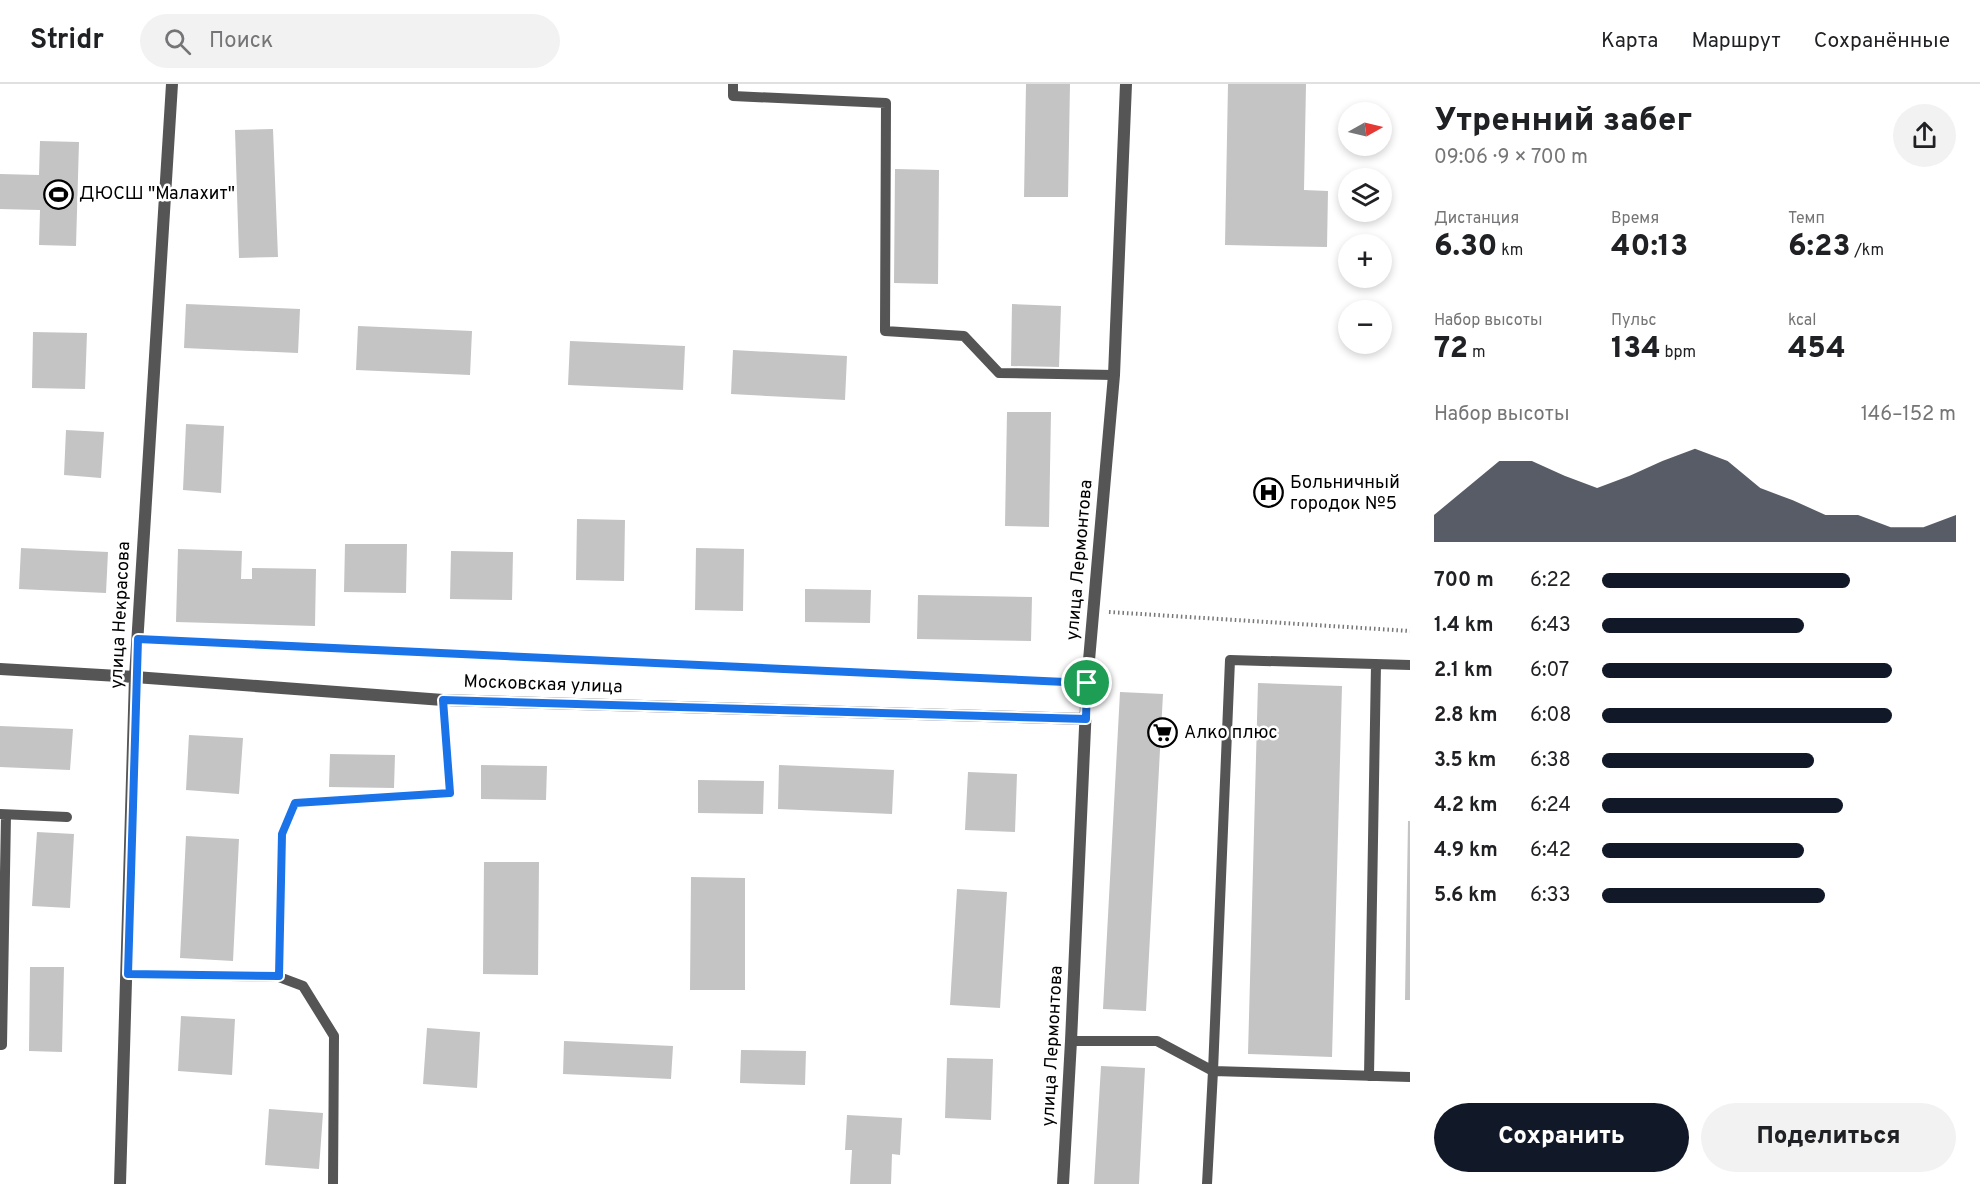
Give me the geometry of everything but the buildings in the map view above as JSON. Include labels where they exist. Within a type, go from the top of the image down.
[{"type":"street","name":"улица Некрасова","points":[[120,1184],[135,677],[172,84]]},
{"type":"street","name":"улица Лермонтова","points":[[1063,1184],[1087,683],[1114,375],[1126,84]]},
{"type":"street","name":"Московская улица","points":[[0,669],[443,700],[1086,719]]},
{"type":"lane","points":[[733,84],[734,96],[886,103],[885,331],[964,336],[999,373],[1114,375]]},
{"type":"lane","points":[[1207,1184],[1214,1071],[1230,660],[1410,665]]},
{"type":"lane","points":[[1369,1076],[1376,664]]},
{"type":"lane","points":[[279,976],[282,834],[295,803],[450,793],[443,700]]},
{"type":"lane","points":[[0,1046],[2,1046],[3,815],[67,817]]},
{"type":"lane","points":[[128,974],[279,976],[303,986],[334,1036],[333,1184]]},
{"type":"lane","points":[[1071,1041],[1157,1041],[1214,1071],[1410,1077]]},
{"type":"path","points":[[1093,612],[1410,631]]},
{"type":"path","points":[[138,639],[1087,683]]},
{"type":"place","name":"ДЮСШ \"Малахит\"","points":[[58,194]]},
{"type":"place","name":"Больничный городок №5","points":[[1269,493]]},
{"type":"place","name":"Алко плюс","points":[[1163,733]]},
{"type":"route","points":[[138,639],[1087,683],[1086,719],[443,700],[450,793],[295,803],[282,834],[279,976],[128,974],[135,677],[138,639]]}]
